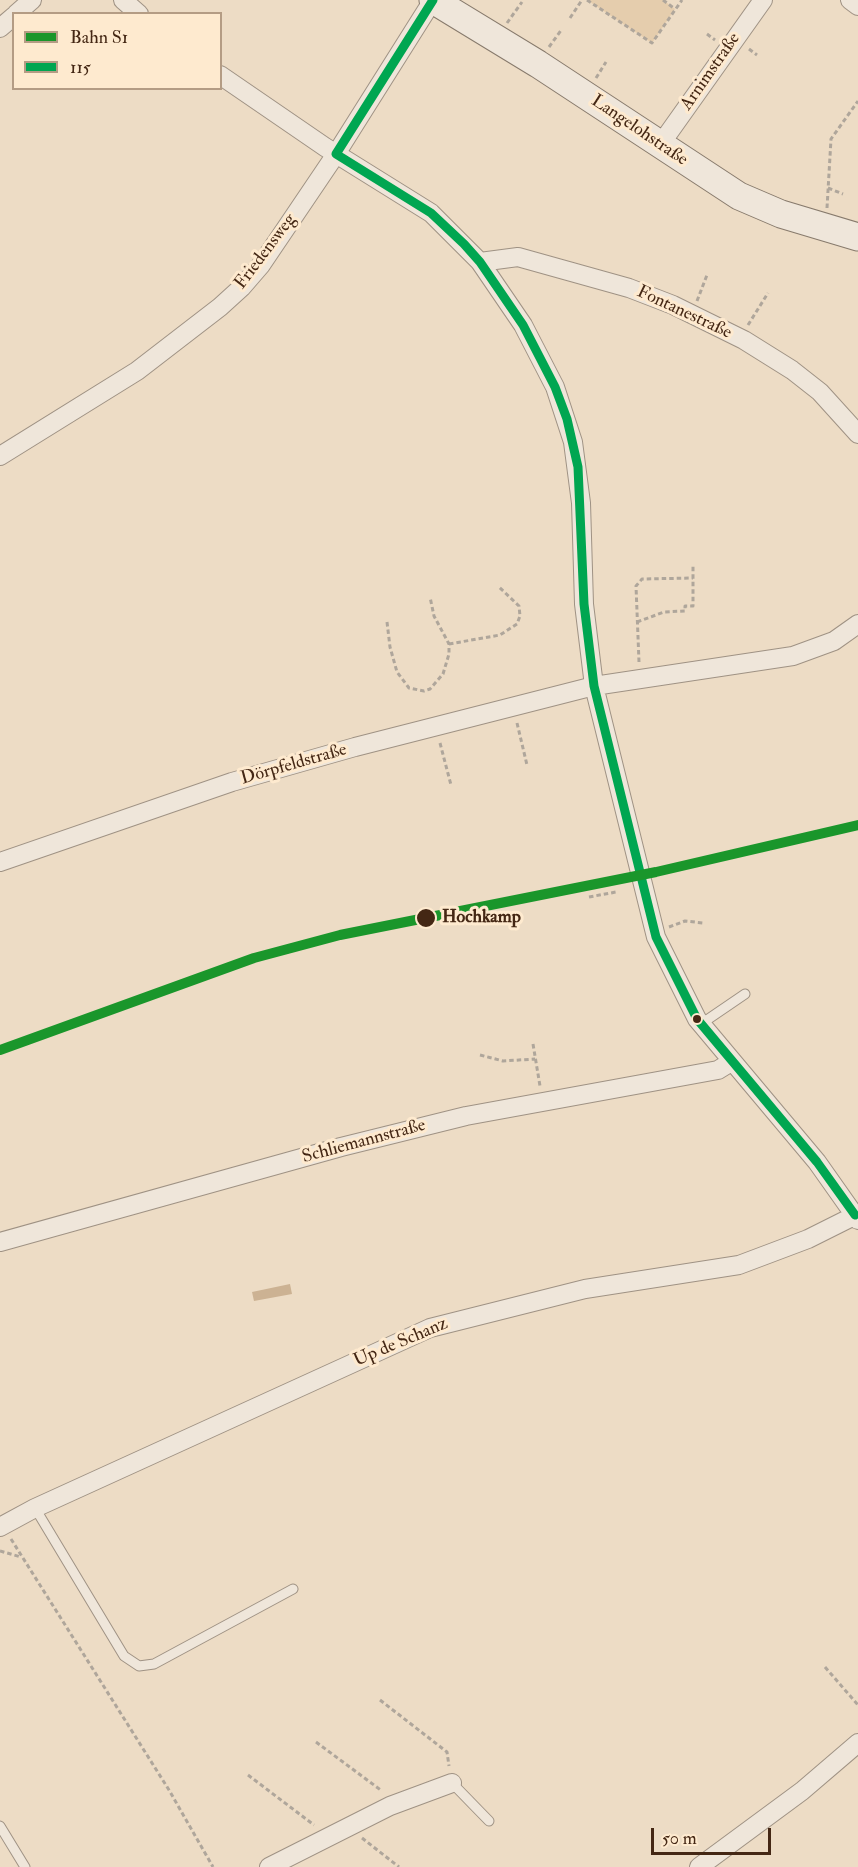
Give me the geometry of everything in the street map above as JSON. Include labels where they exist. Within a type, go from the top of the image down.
[{"type":"street","points":[[18,12],[32,0]]},
{"type":"street","points":[[123,0],[137,12]]},
{"type":"street","name":"Langelohstraße","points":[[433,0],[538,64],[719,185],[760,207],[858,237]]},
{"type":"street","name":"Friedensweg","points":[[0,456],[137,371],[220,307],[261,265],[336,154],[433,0]]},
{"type":"street","name":"Arnimstraße","points":[[660,145],[763,0]]},
{"type":"street","points":[[850,0],[858,6]]},
{"type":"street","points":[[0,28],[12,18]]},
{"type":"street","points":[[222,76],[336,154],[431,213],[480,262],[523,325],[555,387],[573,442],[581,494],[584,604],[594,686],[656,937],[674,978],[701,1024],[817,1162],[857,1216]]},
{"type":"street","name":"Fontanestraße","points":[[480,262],[518,257],[608,281],[673,305],[744,340],[792,370],[837,409],[858,434]]},
{"type":"street","points":[[594,686],[793,656],[834,641],[858,624]]},
{"type":"street","name":"Dörpfeldstraße","points":[[0,862],[232,782],[355,747],[594,686]]},
{"type":"street","name":"Schliemannstraße","points":[[0,1242],[455,1119],[718,1070],[731,1062]]},
{"type":"street","name":"Up de Schanz","points":[[4,1531],[35,1508],[430,1328],[585,1289],[739,1265],[808,1239],[857,1216]]},
{"type":"street","points":[[705,1865],[810,1785],[858,1743]]},
{"type":"street","points":[[269,1867],[390,1806],[452,1783]]},
{"type":"lane","points":[[701,1024],[745,994]]},
{"type":"lane","points":[[35,1508],[124,1656],[133,1664],[154,1664],[293,1589]]},
{"type":"lane","points":[[452,1783],[489,1821]]},
{"type":"lane","points":[[0,1826],[25,1867]]},
{"type":"path","points":[[570,18],[582,0]]},
{"type":"path","points":[[587,0],[652,43],[682,0]]},
{"type":"path","points":[[663,0],[675,9]]},
{"type":"path","points":[[502,30],[522,2]]},
{"type":"path","points":[[544,55],[562,29]]},
{"type":"path","points":[[706,34],[719,43]]},
{"type":"path","points":[[590,86],[606,62]]},
{"type":"path","points":[[826,216],[831,139],[858,101]]},
{"type":"path","points":[[828,188],[843,194]]},
{"type":"path","points":[[695,305],[707,275]]},
{"type":"path","points":[[746,330],[768,293]]},
{"type":"path","points":[[637,622],[664,612],[685,611],[685,606],[693,606],[693,565]]},
{"type":"path","points":[[639,667],[636,586],[642,579],[693,578]]},
{"type":"path","points":[[449,644],[500,635],[517,624],[520,616],[519,606],[498,586]]},
{"type":"path","points":[[387,622],[390,647],[397,672],[410,688],[430,689],[437,683],[447,664],[449,644],[434,616],[430,597]]},
{"type":"path","points":[[516,719],[527,765]]},
{"type":"path","points":[[439,739],[451,785]]},
{"type":"path","points":[[589,897],[616,892]]},
{"type":"path","points":[[672,926],[685,921],[703,923]]},
{"type":"path","points":[[533,1044],[541,1093]]},
{"type":"path","points":[[480,1055],[503,1061],[535,1059]]},
{"type":"path","points":[[4,1531],[169,1790],[213,1867]]},
{"type":"path","points":[[0,1551],[22,1557]]},
{"type":"path","points":[[825,1667],[858,1705]]},
{"type":"path","points":[[380,1700],[447,1752],[452,1783]]},
{"type":"path","points":[[316,1742],[381,1789],[390,1806]]},
{"type":"path","points":[[248,1774],[314,1825],[322,1840]]},
{"type":"path","points":[[349,1827],[399,1867]]},
{"type":"shaded area","points":[[587,0],[663,0],[675,9],[652,43]]},
{"type":"shaded area","points":[[290,1284],[292,1294],[254,1301],[252,1292]]},
{"type":"rail line","name":"S1","points":[[0,1050],[254,958],[340,935],[656,872],[858,825]]},
{"type":"transit line","name":"115","points":[[336,154],[433,0]]},
{"type":"transit line","name":"115","points":[[336,154],[431,213],[464,244],[480,262],[523,325],[555,387],[567,419],[578,467],[584,604],[594,686],[656,937],[697,1019],[817,1162],[855,1215]]},
{"type":"place","name":"Hochkamp","points":[[426,918]]}]
